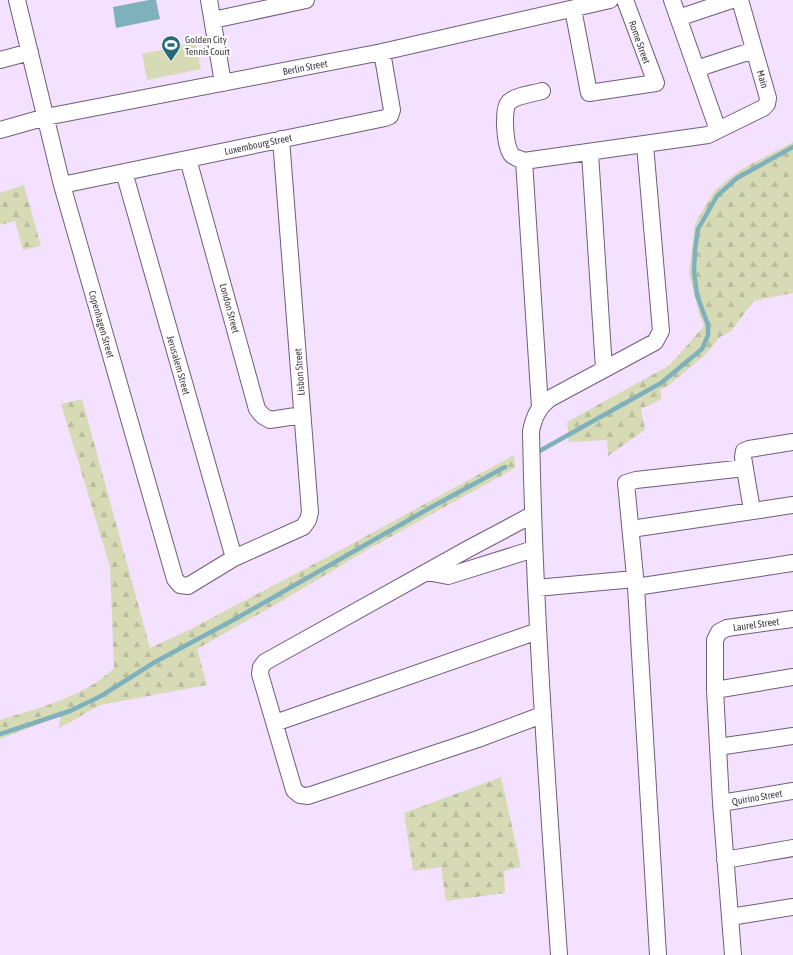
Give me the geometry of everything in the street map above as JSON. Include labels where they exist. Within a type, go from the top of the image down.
[{"type":"street","name":"Copenhagen Street","points":[[17,0],[62,185],[175,579],[180,585],[188,586],[234,558]]},
{"type":"street","points":[[209,0],[224,83]]},
{"type":"street","points":[[212,20],[306,0]]},
{"type":"street","name":"Berlin Street","points":[[0,130],[46,117],[382,52],[610,0]]},
{"type":"street","name":"Rome Street","points":[[573,9],[590,93],[656,83],[625,0]]},
{"type":"street","points":[[542,91],[517,97],[506,105],[505,121],[510,153],[524,161],[646,145],[708,135],[718,130],[672,0]]},
{"type":"street","points":[[678,18],[732,0]]},
{"type":"street","name":"Main","points":[[718,130],[764,108],[767,104],[768,98],[740,0]]},
{"type":"street","points":[[696,69],[754,50]]},
{"type":"street","points":[[0,60],[30,52]]},
{"type":"street","name":"Luxembourg Street","points":[[62,185],[282,140],[390,116],[392,110],[382,52]]},
{"type":"street","name":"Lisbon Street","points":[[234,558],[303,527],[308,520],[310,512],[282,140]]},
{"type":"street","points":[[559,955],[542,715],[532,515],[531,431],[534,418],[540,407],[550,399],[655,342],[661,331],[646,145]]},
{"type":"street","points":[[590,153],[604,369]]},
{"type":"street","name":"London Street","points":[[188,159],[257,409],[263,416],[270,420],[302,415]]},
{"type":"street","points":[[524,161],[540,407]]},
{"type":"street","name":"Jerusalem Street","points":[[124,172],[234,558]]},
{"type":"street","points":[[752,510],[743,457],[744,451],[793,442]]},
{"type":"street","points":[[658,955],[636,583],[626,482],[745,468]]},
{"type":"street","points":[[631,529],[793,504]]},
{"type":"street","points":[[532,515],[265,662],[261,667],[260,674],[294,790],[300,795],[308,796],[478,739],[542,715]]},
{"type":"street","points":[[426,572],[448,576],[534,549]]},
{"type":"street","points":[[536,588],[636,583],[793,563]]},
{"type":"street","name":"Laurel Street","points":[[715,690],[715,640],[719,632],[727,628],[793,619]]},
{"type":"street","points":[[275,723],[538,631]]},
{"type":"street","points":[[733,955],[721,803],[715,690],[793,677]]},
{"type":"street","points":[[718,747],[793,736]]},
{"type":"street","name":"Quirino Street","points":[[721,803],[793,791]]},
{"type":"street","points":[[725,860],[793,848]]},
{"type":"street","points":[[730,917],[793,907]]},
{"type":"green space","name":"Golden City Tennis Court","points":[[195,43],[201,69],[147,80],[142,54]]},
{"type":"green space","points":[[793,142],[793,293],[754,301],[731,331],[720,337],[706,354],[669,385],[660,390],[662,399],[641,409],[645,430],[608,456],[607,440],[569,442],[567,422],[670,365],[704,326],[699,313],[689,274],[695,223],[715,190],[740,170]]},
{"type":"green space","points":[[24,185],[41,246],[23,250],[15,221],[0,225],[0,193]]},
{"type":"green space","points":[[82,399],[150,648],[189,630],[348,546],[514,455],[515,468],[367,550],[197,649],[207,685],[100,705],[58,729],[61,716],[0,739],[0,720],[45,706],[75,694],[89,687],[114,668],[110,567],[61,404]]},
{"type":"green space","points":[[501,777],[521,867],[504,871],[505,893],[446,901],[441,867],[413,871],[404,813]]},
{"type":"shaded area","points":[[156,0],[160,19],[116,28],[113,7]]},
{"type":"waterway","points":[[536,453],[661,383],[702,349],[708,335],[708,325],[697,295],[694,272],[698,229],[717,196],[737,178],[793,147]]},
{"type":"waterway","points":[[0,734],[70,711],[101,696],[155,662],[237,618],[428,509],[505,467]]},
{"type":"place","name":"Golden City Tennis Court","points":[[171,62]]}]
